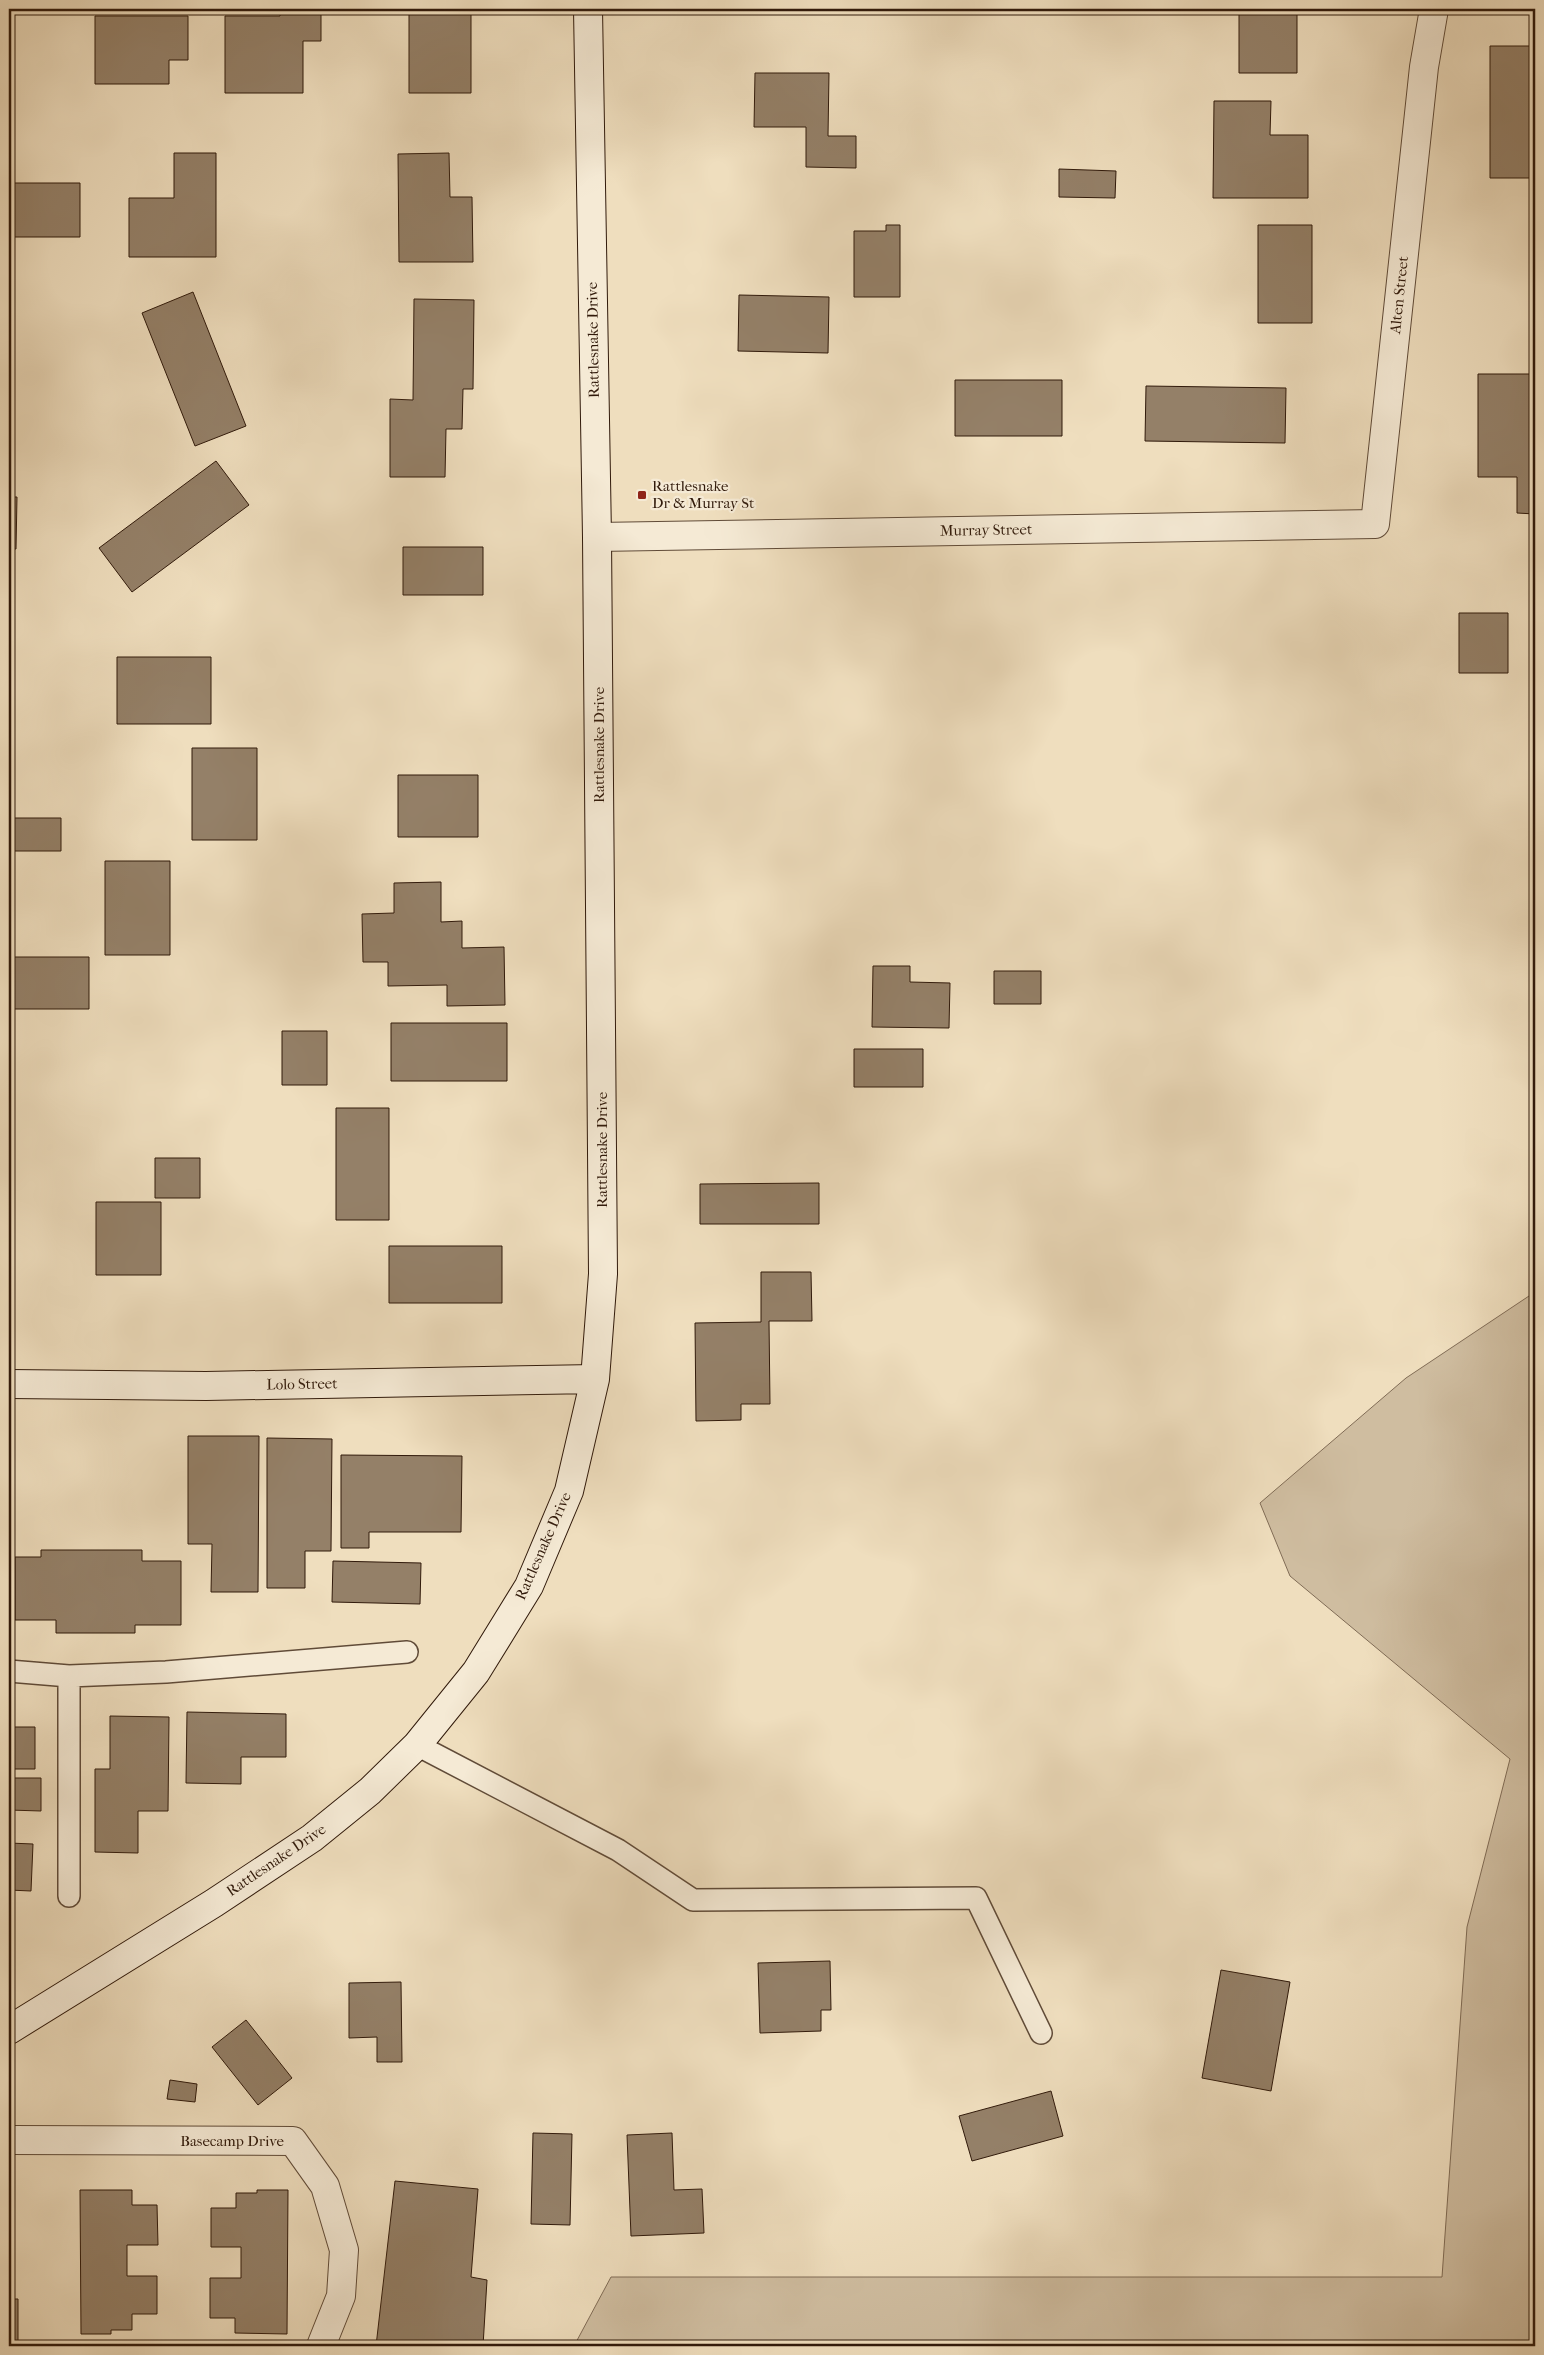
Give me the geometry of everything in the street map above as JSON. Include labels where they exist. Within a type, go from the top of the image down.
[{"type":"street","name":"Rattlesnake Drive","points":[[9,2030],[214,1903],[312,1838],[370,1792],[417,1745],[476,1672],[529,1586],[569,1491],[595,1379],[603,1274],[597,536],[588,9]]},
{"type":"street","name":"Alten Street","points":[[1375,524],[1424,67],[1434,9]]},
{"type":"street","name":"Murray Street","points":[[597,536],[1375,524]]},
{"type":"street","name":"Lolo Street","points":[[9,1384],[206,1386],[595,1379]]},
{"type":"street","name":"Basecamp Drive","points":[[9,2140],[293,2141],[325,2186],[344,2250],[342,2296],[321,2346]]},
{"type":"lane","points":[[9,1671],[68,1676],[166,1672],[407,1652]]},
{"type":"lane","points":[[68,1676],[69,1896]]},
{"type":"lane","points":[[417,1745],[618,1850],[693,1900],[976,1898],[1041,2033]]},
{"type":"shaded area","points":[[1535,1292],[1535,2346],[574,2346],[611,2277],[1442,2277],[1467,1927],[1510,1759],[1290,1576],[1260,1503],[1406,1378]]},
{"type":"building","points":[[280,9],[321,9],[321,41],[303,41],[303,93],[225,93],[225,16],[280,16]]},
{"type":"building","points":[[409,9],[471,9],[471,93],[409,93]]},
{"type":"building","points":[[1239,9],[1297,9],[1297,73],[1239,73]]},
{"type":"building","points":[[95,16],[188,16],[188,60],[169,60],[169,84],[95,84]]},
{"type":"building","points":[[1490,46],[1535,46],[1535,178],[1490,178]]},
{"type":"building","points":[[755,73],[829,73],[828,136],[856,136],[856,168],[806,167],[806,127],[754,127]]},
{"type":"building","points":[[1214,101],[1271,101],[1270,135],[1308,135],[1308,198],[1213,198]]},
{"type":"building","points":[[174,153],[216,153],[216,257],[129,257],[129,198],[174,198]]},
{"type":"building","points":[[449,153],[450,197],[472,197],[473,262],[399,262],[398,154]]},
{"type":"building","points":[[1059,169],[1116,171],[1115,198],[1059,197]]},
{"type":"building","points":[[12,183],[80,183],[80,237],[12,237]]},
{"type":"building","points":[[886,225],[900,225],[900,297],[854,297],[854,231],[886,231]]},
{"type":"building","points":[[1258,225],[1312,225],[1312,323],[1258,323]]},
{"type":"building","points":[[193,292],[246,426],[195,446],[142,313]]},
{"type":"building","points":[[739,295],[829,297],[828,353],[738,351]]},
{"type":"building","points":[[414,299],[474,300],[473,389],[463,389],[462,429],[446,429],[445,477],[390,477],[390,399],[413,400]]},
{"type":"building","points":[[1478,374],[1535,374],[1535,514],[1517,513],[1517,477],[1478,477]]},
{"type":"building","points":[[955,380],[1062,380],[1062,436],[955,436]]},
{"type":"building","points":[[1146,386],[1286,388],[1285,443],[1145,441]]},
{"type":"building","points":[[216,461],[249,505],[132,592],[99,548]]},
{"type":"building","points":[[9,497],[17,497],[16,549],[9,549]]},
{"type":"building","points":[[403,547],[483,547],[483,595],[403,595]]},
{"type":"building","points":[[1459,613],[1508,613],[1508,673],[1459,673]]},
{"type":"building","points":[[117,657],[211,657],[211,724],[117,724]]},
{"type":"building","points":[[192,748],[257,748],[257,840],[192,840]]},
{"type":"building","points":[[398,775],[478,775],[478,837],[398,837]]},
{"type":"building","points":[[14,818],[61,818],[61,851],[14,851]]},
{"type":"building","points":[[105,861],[170,861],[170,955],[105,955]]},
{"type":"building","points":[[441,882],[441,922],[462,921],[462,948],[504,947],[505,1005],[447,1006],[447,985],[388,986],[388,962],[363,962],[362,914],[394,913],[394,883]]},
{"type":"building","points":[[9,957],[89,957],[89,1009],[9,1009]]},
{"type":"building","points":[[873,966],[910,966],[910,982],[950,983],[949,1028],[872,1027]]},
{"type":"building","points":[[994,971],[1041,971],[1041,1004],[994,1004]]},
{"type":"building","points":[[391,1023],[507,1023],[507,1081],[391,1081]]},
{"type":"building","points":[[282,1031],[327,1031],[327,1085],[282,1085]]},
{"type":"building","points":[[854,1049],[923,1049],[923,1087],[854,1087]]},
{"type":"building","points":[[336,1108],[389,1108],[389,1220],[336,1220]]},
{"type":"building","points":[[155,1158],[200,1158],[200,1198],[155,1198]]},
{"type":"building","points":[[819,1183],[819,1224],[700,1224],[700,1184]]},
{"type":"building","points":[[96,1202],[161,1202],[161,1275],[96,1275]]},
{"type":"building","points":[[389,1246],[502,1246],[502,1303],[389,1303]]},
{"type":"building","points":[[761,1272],[811,1272],[812,1321],[769,1321],[770,1404],[741,1404],[741,1420],[696,1421],[695,1323],[761,1322]]},
{"type":"building","points":[[188,1436],[259,1436],[258,1592],[211,1592],[212,1544],[188,1544]]},
{"type":"building","points":[[267,1438],[332,1439],[331,1551],[305,1551],[305,1588],[267,1588]]},
{"type":"building","points":[[341,1455],[462,1456],[461,1532],[369,1532],[369,1548],[341,1548]]},
{"type":"building","points":[[41,1550],[142,1550],[142,1561],[181,1561],[181,1625],[135,1625],[135,1633],[56,1633],[56,1620],[15,1620],[15,1557],[41,1557]]},
{"type":"building","points":[[333,1561],[421,1563],[420,1604],[332,1602]]},
{"type":"building","points":[[187,1712],[286,1714],[286,1757],[241,1757],[241,1784],[186,1783]]},
{"type":"building","points":[[110,1716],[169,1717],[168,1811],[138,1811],[138,1853],[95,1852],[95,1769],[110,1769]]},
{"type":"building","points":[[9,1727],[35,1727],[35,1769],[9,1769]]},
{"type":"building","points":[[9,1778],[41,1778],[41,1811],[9,1810]]},
{"type":"building","points":[[9,1843],[33,1844],[31,1891],[9,1890]]},
{"type":"building","points":[[830,1961],[831,2010],[821,2010],[821,2031],[760,2033],[758,1963]]},
{"type":"building","points":[[1221,1970],[1290,1982],[1271,2091],[1202,2078]]},
{"type":"building","points":[[401,1982],[402,2062],[377,2062],[377,2037],[349,2038],[349,1983]]},
{"type":"building","points":[[246,2020],[292,2078],[258,2105],[212,2047]]},
{"type":"building","points":[[170,2080],[197,2084],[195,2102],[167,2099]]},
{"type":"building","points":[[1051,2091],[1063,2136],[972,2161],[959,2116]]},
{"type":"building","points":[[533,2133],[572,2134],[570,2225],[531,2224]]},
{"type":"building","points":[[672,2133],[674,2190],[702,2189],[704,2233],[631,2236],[627,2135]]},
{"type":"building","points":[[395,2181],[478,2189],[471,2277],[487,2280],[483,2346],[376,2346]]},
{"type":"building","points":[[80,2190],[132,2190],[132,2205],[157,2205],[158,2245],[127,2245],[127,2276],[157,2276],[157,2314],[132,2314],[132,2330],[111,2330],[111,2334],[81,2334]]},
{"type":"building","points":[[257,2190],[288,2190],[287,2334],[235,2333],[235,2318],[210,2318],[210,2278],[241,2278],[241,2247],[211,2247],[211,2208],[236,2208],[236,2193],[257,2193]]},
{"type":"building","points":[[9,2299],[18,2299],[18,2346],[9,2346]]},
{"type":"place","name":"Rattlesnake Dr & Murray St","points":[[642,495]]}]
